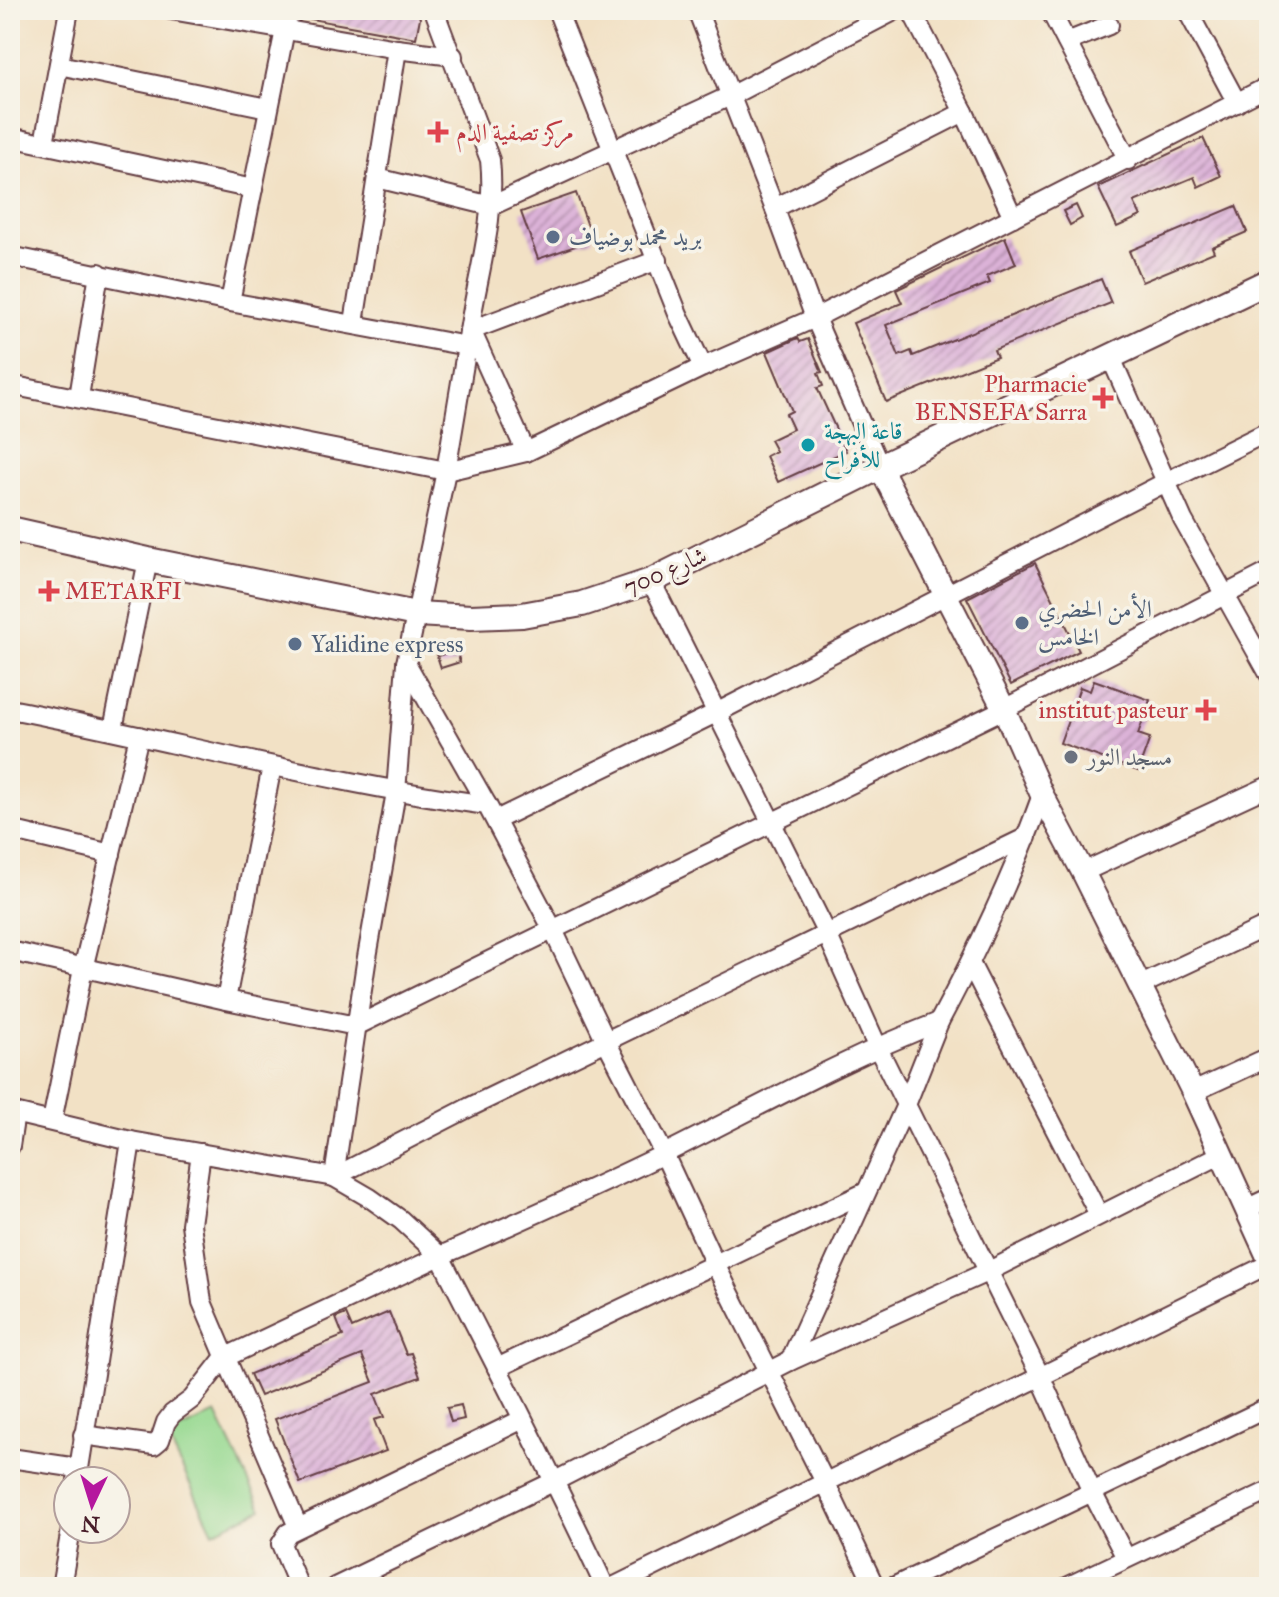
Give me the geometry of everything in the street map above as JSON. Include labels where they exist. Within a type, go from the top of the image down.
[{"type":"main road","name":"شارع 700","points":[[10,529],[416,614],[471,617],[522,615],[582,604],[651,581],[880,467],[1269,281]]},
{"type":"street","points":[[44,143],[69,10]]},
{"type":"street","points":[[171,10],[453,56]]},
{"type":"street","points":[[230,302],[289,10]]},
{"type":"street","points":[[334,1177],[396,792],[406,663],[446,471],[491,206],[490,160],[434,10]]},
{"type":"street","points":[[557,10],[678,314],[703,367]]},
{"type":"street","points":[[613,1587],[1041,1378],[1269,1261],[1193,1092],[1042,795],[948,595],[880,467],[815,318],[697,10]]},
{"type":"street","points":[[377,178],[491,206],[730,96],[896,10]]},
{"type":"street","points":[[911,10],[964,112],[1013,217]]},
{"type":"street","points":[[1050,10],[1128,160]]},
{"type":"street","points":[[1187,10],[1237,103]]},
{"type":"street","points":[[1067,42],[1109,25]]},
{"type":"street","points":[[354,323],[397,49]]},
{"type":"street","points":[[59,65],[268,108]]},
{"type":"street","points":[[10,385],[446,471],[526,452],[703,367],[815,318],[1269,86]]},
{"type":"street","points":[[775,208],[964,112]]},
{"type":"street","points":[[10,137],[253,189]]},
{"type":"street","points":[[10,256],[230,302],[354,323],[469,336],[658,260]]},
{"type":"street","points":[[79,397],[99,273]]},
{"type":"street","points":[[469,336],[526,452]]},
{"type":"street","points":[[1111,358],[1183,520],[1269,674]]},
{"type":"street","points":[[10,709],[491,812],[716,713],[1269,431]]},
{"type":"street","points":[[113,729],[148,560]]},
{"type":"street","points":[[10,951],[356,1026],[1004,709],[1269,572]]},
{"type":"street","points":[[651,581],[827,934],[877,1046],[1126,1558]]},
{"type":"street","points":[[406,663],[491,812],[553,930],[875,1587]]},
{"type":"street","points":[[52,1121],[83,969],[139,736]]},
{"type":"street","points":[[226,1000],[272,766]]},
{"type":"street","points":[[1083,872],[1269,786]]},
{"type":"street","points":[[790,1361],[906,1105],[939,1022],[970,963],[1027,837],[1042,795]]},
{"type":"street","points":[[10,830],[111,854]]},
{"type":"street","points":[[334,1177],[1027,837]]},
{"type":"street","points":[[1139,986],[1269,925]]},
{"type":"street","points":[[970,963],[1099,1215]]},
{"type":"street","points":[[83,1435],[154,1445],[160,1440],[172,1414],[200,1390],[224,1358],[664,1154],[877,1046],[939,1022]]},
{"type":"street","points":[[1193,1092],[1269,1057]]},
{"type":"street","points":[[10,1146],[13,1113],[131,1141],[334,1177],[401,1220],[440,1256],[521,1420],[555,1481],[605,1587]]},
{"type":"street","points":[[78,1465],[131,1141]]},
{"type":"street","points":[[201,1153],[192,1207],[193,1251],[202,1302],[298,1527]]},
{"type":"street","points":[[335,1587],[555,1481],[790,1361],[987,1272],[1222,1154]]},
{"type":"street","points":[[497,1368],[866,1192]]},
{"type":"street","points":[[1246,1209],[1269,1198]]},
{"type":"street","points":[[893,1587],[1269,1407]]},
{"type":"street","points":[[299,1587],[281,1544],[283,1537],[521,1420]]},
{"type":"street","points":[[10,1458],[52,1469]]},
{"type":"street","points":[[1067,1587],[1269,1491]]},
{"type":"street","points":[[61,1587],[68,1545]]},
{"type":"green space","points":[[216,1413],[262,1509],[213,1532],[167,1436]]},
{"type":"building","points":[[301,10],[416,10],[420,18],[416,38],[300,17]]},
{"type":"building","points":[[1203,138],[1221,176],[1198,187],[1194,177],[1134,202],[1141,216],[1117,227],[1098,187]]},
{"type":"building","points":[[576,193],[593,240],[538,259],[521,212]]},
{"type":"building","points":[[1076,205],[1082,218],[1070,225],[1063,211]]},
{"type":"building","points":[[1236,206],[1247,232],[1212,247],[1214,252],[1142,282],[1129,251]]},
{"type":"building","points":[[1005,237],[1016,264],[987,276],[990,283],[886,325],[899,356],[911,351],[913,356],[1101,279],[1111,303],[994,350],[997,357],[886,402],[853,323],[902,303],[896,290]]},
{"type":"building","points":[[798,338],[800,342],[808,339],[822,372],[818,373],[823,386],[817,388],[846,451],[778,482],[766,456],[776,451],[770,440],[793,429],[786,414],[792,411],[767,352]]},
{"type":"building","name":"الأمن الحضري الخامس","points":[[1035,563],[1079,651],[1011,685],[967,598]]},
{"type":"building","points":[[456,650],[460,662],[441,668],[437,656]]},
{"type":"building","points":[[1094,680],[1150,700],[1138,734],[1150,738],[1138,771],[1060,743],[1080,687],[1090,691]]},
{"type":"building","points":[[389,1312],[406,1354],[411,1353],[420,1377],[375,1394],[384,1417],[374,1420],[386,1451],[300,1483],[275,1419],[373,1382],[362,1355],[260,1396],[250,1374],[343,1336],[336,1318],[346,1314],[352,1328]]},
{"type":"building","points":[[461,1405],[464,1419],[451,1422],[447,1408]]},
{"type":"place","name":"مركز تصفية الدم","points":[[438,132]]},
{"type":"place","name":"بريد محمد بوضياف","points":[[553,237]]},
{"type":"place","name":"Pharmacie BENSEFA Sarra","points":[[1103,398]]},
{"type":"place","name":"قاعة البهجة للأفراح","points":[[808,445]]},
{"type":"place","name":"METARFI","points":[[49,591]]},
{"type":"place","name":"الأمن الحضري الخامس","points":[[1022,623]]},
{"type":"place","name":"Yalidine express","points":[[295,644]]},
{"type":"place","name":"institut pasteur","points":[[1206,710]]},
{"type":"place","name":"مسجد النور","points":[[1071,757]]}]
